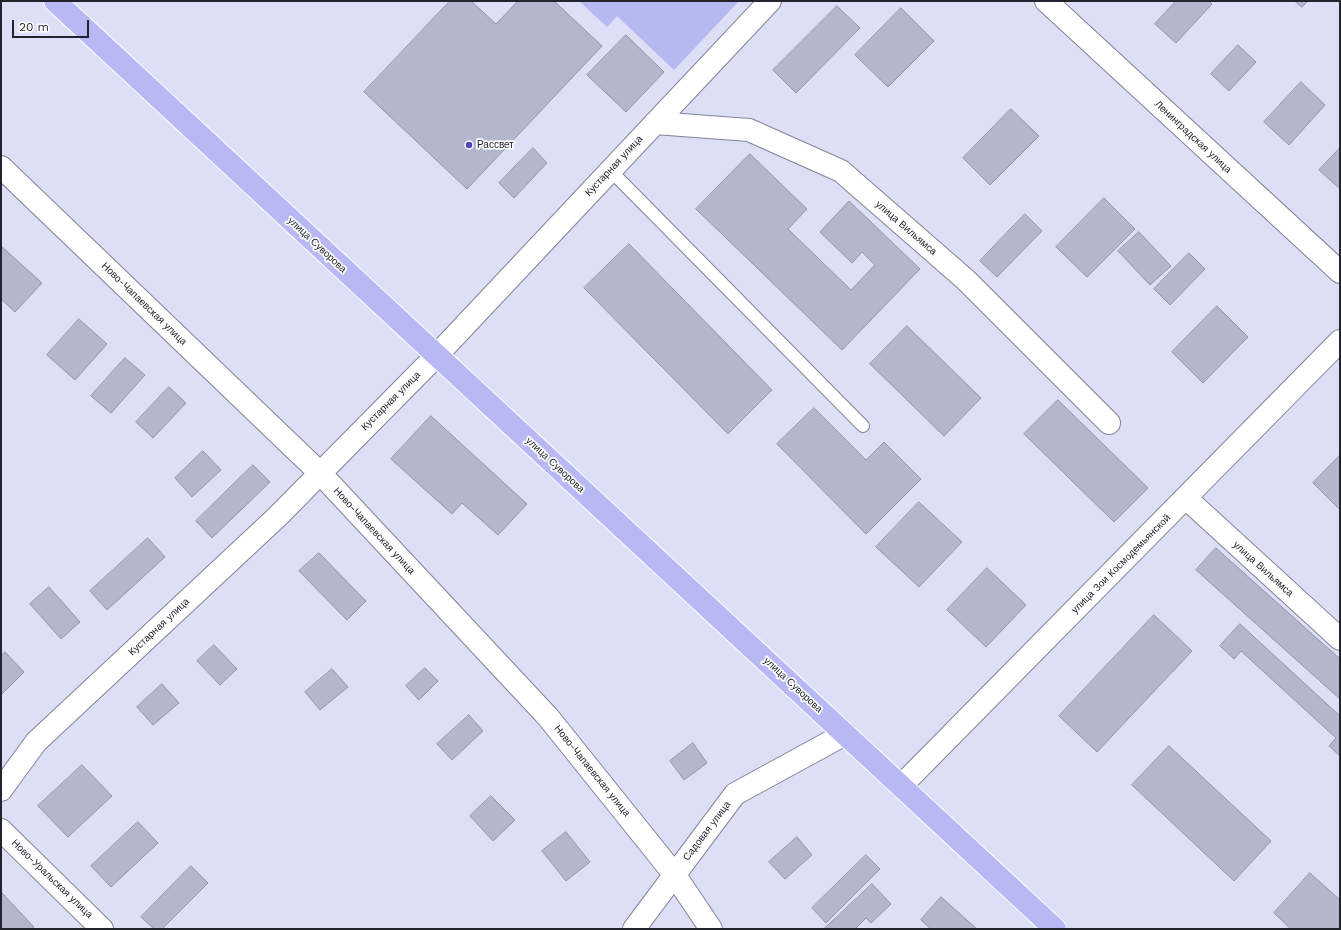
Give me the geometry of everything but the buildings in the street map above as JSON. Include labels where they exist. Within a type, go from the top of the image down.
[{"type":"main road","name":"улица Суворова","points":[[55,1],[1055,929]]},
{"type":"street","name":"Кустарная улица","points":[[1,790],[36,742],[277,517],[437,355],[770,1]]},
{"type":"street","name":"Ленинградская улица","points":[[1046,1],[1340,272]]},
{"type":"street","name":"улица Вильямса","points":[[655,123],[749,130],[841,171],[966,280],[1109,423]]},
{"type":"street","name":"Ново-Чапаевская улица","points":[[1,167],[320,473],[548,717],[674,874],[711,929]]},
{"type":"street","name":"улица Зои Космодемьянской","points":[[901,786],[1340,341]]},
{"type":"street","name":"улица Вильямса","points":[[1186,498],[1340,639]]},
{"type":"street","name":"Садовая улица","points":[[634,929],[735,794],[845,734]]},
{"type":"street","name":"Ново-Уральская улица","points":[[1,830],[102,929]]},
{"type":"lane","points":[[610,170],[863,426]]},
{"type":"shaded area","points":[[579,1],[739,1],[674,70],[617,16],[607,27]]},
{"type":"place","name":"Рассвет","points":[[469,145]]}]
